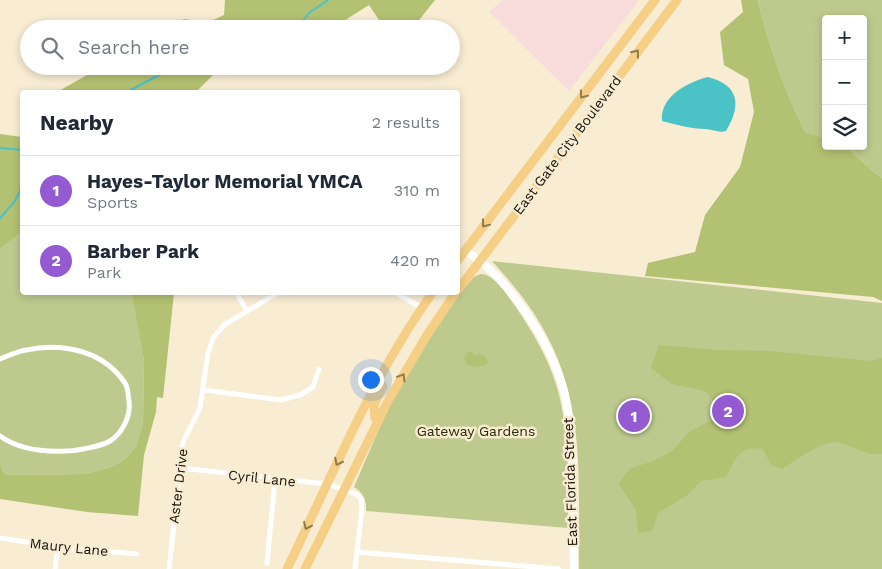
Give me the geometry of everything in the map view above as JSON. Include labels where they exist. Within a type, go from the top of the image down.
[{"type":"main road","name":"East Gate City Boulevard","points":[[460,257],[655,0]]},
{"type":"main road","name":"East Gate City Boulevard","points":[[460,287],[677,0]]},
{"type":"main road","name":"East Florida Street","points":[[465,251],[480,259],[510,291],[532,322],[540,334],[554,364],[564,392],[571,438],[572,569]]},
{"type":"main road","points":[[287,569],[378,382],[431,295]]},
{"type":"main road","name":"East Gate City Boulevard","points":[[305,569],[388,401],[427,335],[454,295]]},
{"type":"main road","points":[[379,420],[375,418],[374,405],[388,374],[413,331],[417,316]]},
{"type":"street","points":[[238,295],[246,311]]},
{"type":"street","name":"Aster Drive","points":[[169,569],[183,442],[200,408],[208,353],[213,338],[224,325],[274,295]]},
{"type":"street","points":[[400,295],[422,308]]},
{"type":"street","points":[[0,359],[20,351],[44,347],[66,348],[88,354],[110,366],[126,384],[130,409],[123,428],[110,441],[76,451],[46,452],[22,447],[0,436]]},
{"type":"street","points":[[204,390],[280,400],[300,395],[313,387],[319,369]]},
{"type":"street","name":"Cyril Lane","points":[[180,468],[275,480],[327,484],[345,489]]},
{"type":"street","points":[[267,563],[275,480]]},
{"type":"street","points":[[345,489],[359,496],[362,502],[355,569]]},
{"type":"street","name":"Maury Lane","points":[[0,538],[58,547],[137,554]]},
{"type":"street","points":[[55,569],[58,547]]},
{"type":"street","points":[[357,552],[559,569]]},
{"type":"shaded area","points":[[503,0],[639,0],[569,91],[489,12]]},
{"type":"green space","points":[[225,0],[435,0],[419,20],[379,20],[369,5],[345,20],[213,20],[224,15]]},
{"type":"green space","points":[[741,0],[758,0],[778,68],[805,132],[822,137],[822,150],[849,150],[882,178],[882,301],[873,297],[645,276],[648,263],[695,252],[705,215],[740,167],[754,112],[748,79],[724,65],[720,32],[743,12]]},
{"type":"green space","points":[[758,0],[882,0],[882,178],[849,150],[867,150],[867,15],[822,15],[822,137],[805,132],[778,68]]},
{"type":"green space","points":[[87,75],[213,75],[198,90],[61,90]]},
{"type":"green space","points":[[0,134],[20,137],[20,234],[0,249]]},
{"type":"green space","points":[[20,234],[20,295],[133,295],[144,361],[143,422],[136,447],[124,460],[111,467],[85,474],[5,475],[0,463],[0,249]]},
{"type":"green space","points":[[492,261],[882,303],[882,569],[579,569],[579,474],[577,444],[566,384],[556,354],[536,316]]},
{"type":"green space","name":"Gateway Gardens","points":[[480,274],[490,277],[503,289],[539,345],[555,379],[565,425],[568,476],[568,528],[366,511],[364,497],[354,487],[388,408],[449,306],[474,277]]},
{"type":"green space","points":[[132,295],[174,295],[163,398],[157,397],[156,412],[144,455],[138,516],[87,512],[0,499],[0,463],[5,475],[85,474],[111,467],[124,460],[136,447],[143,422],[144,361]]},
{"type":"green space","points":[[659,345],[718,350],[769,351],[871,361],[882,358],[882,454],[866,452],[834,442],[811,451],[782,469],[771,465],[763,449],[748,449],[739,455],[726,477],[701,481],[686,496],[658,513],[652,531],[638,533],[636,510],[619,484],[620,481],[631,468],[654,461],[673,450],[689,432],[713,419],[714,402],[705,391],[672,384],[651,368]]},
{"type":"green space","points":[[470,351],[476,356],[479,354],[484,356],[487,359],[487,364],[477,367],[466,364],[464,358]]},
{"type":"water","points":[[708,77],[726,85],[735,97],[734,113],[726,131],[719,132],[690,128],[662,121],[663,112],[670,97],[692,82]]},
{"type":"waterway","points":[[304,20],[309,13],[328,0]]},
{"type":"waterway","points":[[131,90],[159,75]]},
{"type":"waterway","points":[[0,148],[20,150]]},
{"type":"waterway","points":[[0,218],[15,201],[20,191]]},
{"type":"place","name":"Barber Park","points":[[728,411]]},
{"type":"place","name":"Hayes-Taylor Memorial YMCA","points":[[634,416]]}]
